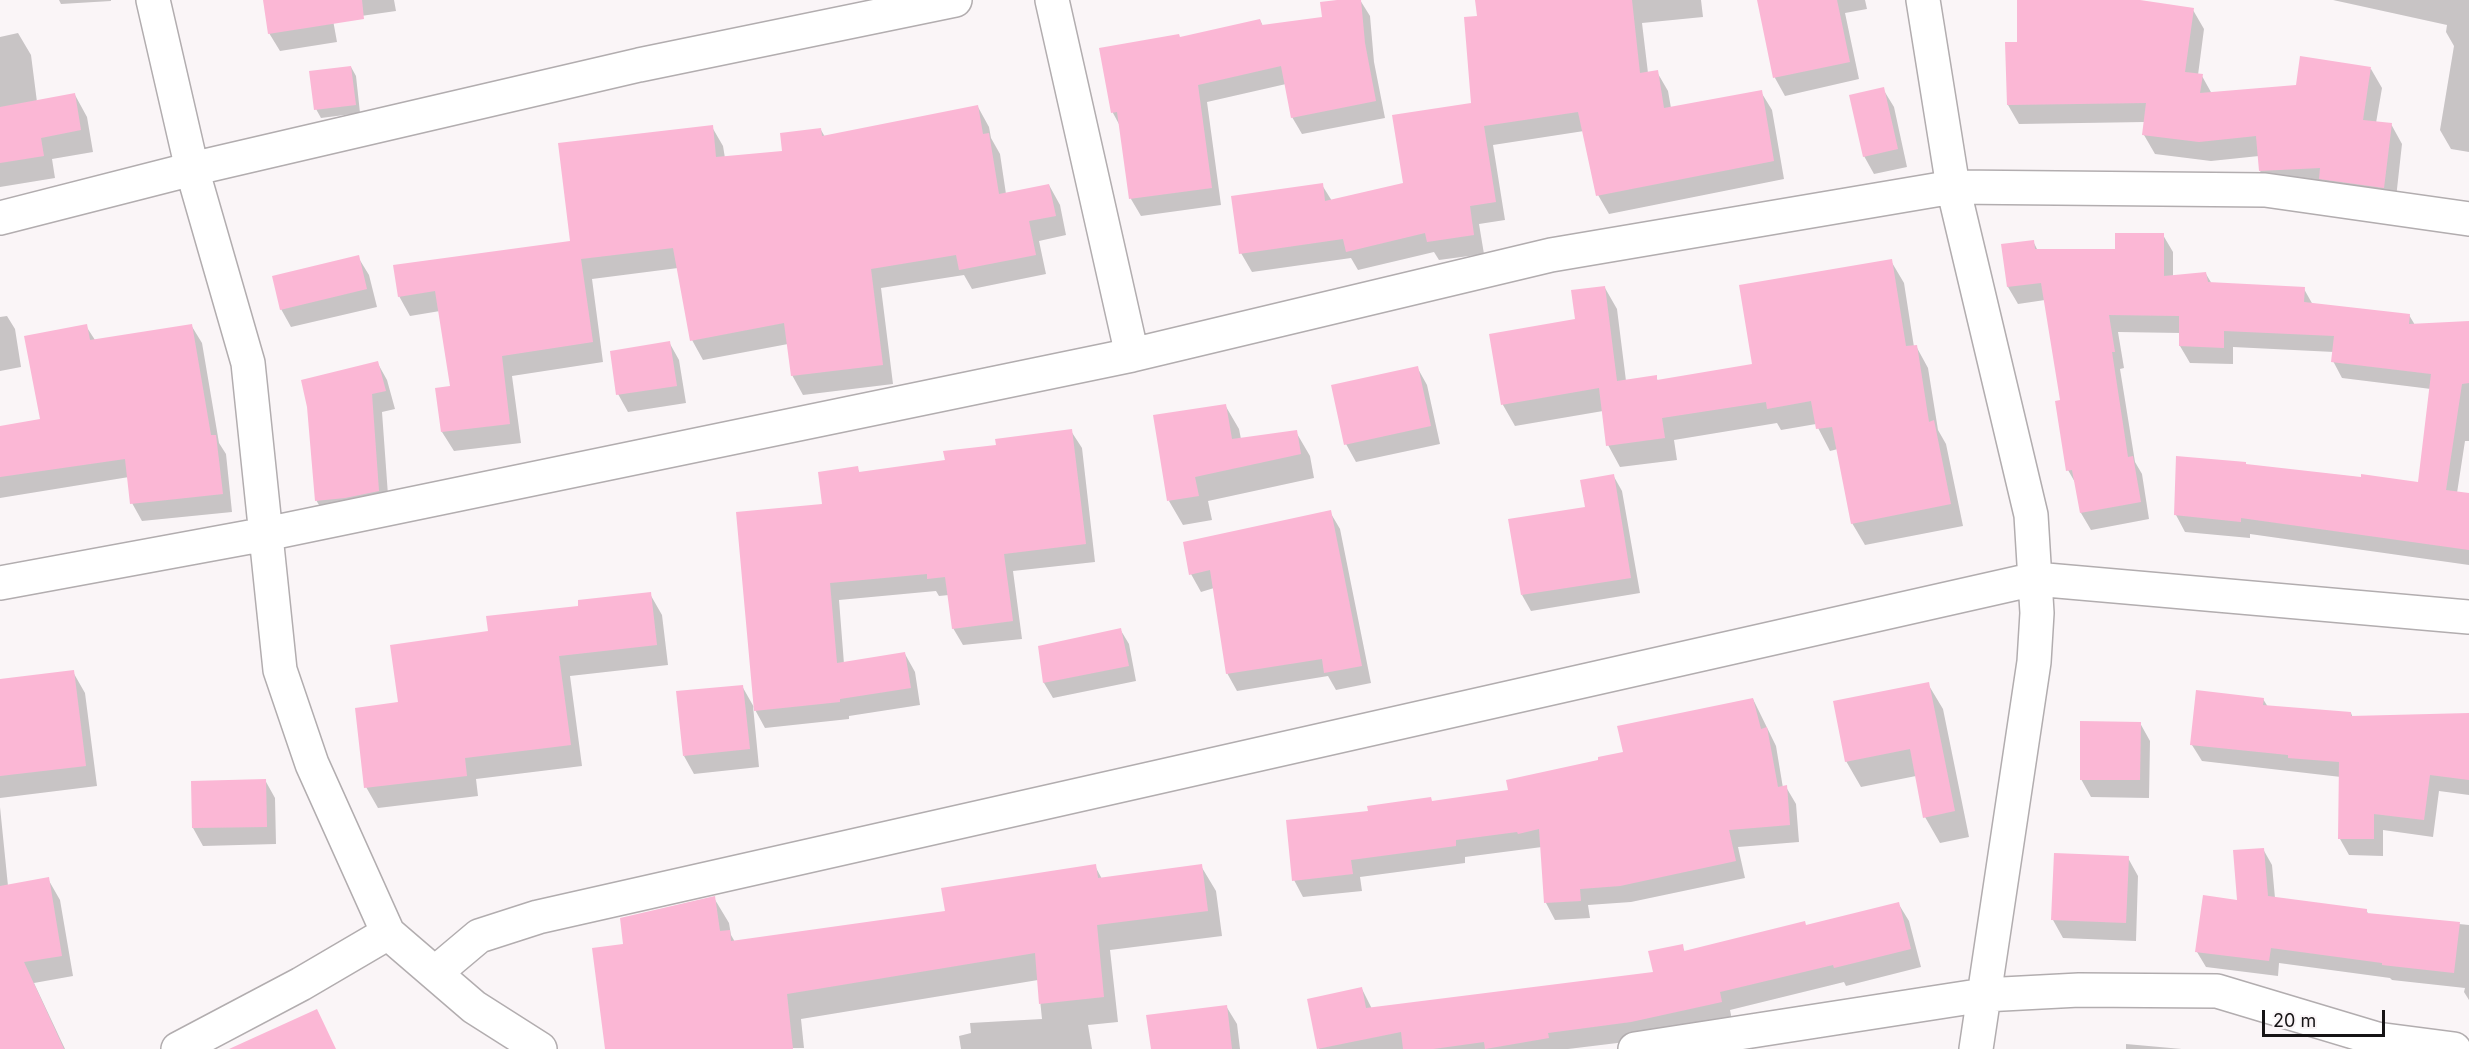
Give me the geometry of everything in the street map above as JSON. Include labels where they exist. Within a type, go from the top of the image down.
[{"type":"street","points":[[153,0],[192,169],[248,363],[280,670],[312,764],[388,933],[474,1007],[540,1049]]},
{"type":"street","points":[[0,218],[192,169],[639,65],[955,0]]},
{"type":"street","points":[[1052,0],[1132,355]]},
{"type":"street","points":[[1923,0],[1953,187],[2031,515],[2037,613],[2034,662],[1976,1049]]},
{"type":"street","points":[[0,583],[266,534],[1132,355],[1551,255],[1953,187],[2265,190],[2469,219]]},
{"type":"street","points":[[435,973],[478,936],[538,916],[2035,579],[2469,617]]},
{"type":"street","points":[[178,1049],[301,984],[388,933]]},
{"type":"street","points":[[1635,1049],[1984,995],[2079,990],[2217,991],[2377,1039],[2454,1049]]},
{"type":"building","points":[[263,0],[362,0],[364,19],[268,34]]},
{"type":"building","points":[[1361,0],[1365,43],[1376,101],[1291,118],[1281,66],[1198,85],[1212,188],[1129,199],[1117,112],[1111,113],[1099,48],[1179,34],[1180,37],[1260,19],[1262,25],[1322,17],[1320,2]]},
{"type":"building","points":[[1475,0],[1632,0],[1640,73],[1658,70],[1664,108],[1762,90],[1774,161],[1596,196],[1578,112],[1484,126],[1496,202],[1470,206],[1474,235],[1427,242],[1425,233],[1346,252],[1343,239],[1239,254],[1231,196],[1323,183],[1325,201],[1403,183],[1392,115],[1471,103],[1464,17],[1477,16]]},
{"type":"building","points":[[1757,0],[1837,0],[1850,62],[1773,78]]},
{"type":"building","points":[[2017,0],[2140,0],[2194,8],[2185,72],[2203,74],[2200,93],[2296,85],[2300,56],[2371,67],[2363,120],[2392,123],[2384,188],[2319,179],[2320,168],[2259,171],[2256,136],[2199,142],[2142,135],[2146,103],[2007,105],[2005,42],[2017,42]]},
{"type":"building","points":[[351,66],[356,105],[314,110],[309,71]]},
{"type":"building","points":[[1884,87],[1898,149],[1863,157],[1849,95]]},
{"type":"building","points":[[75,93],[81,130],[41,138],[44,156],[0,163],[0,107]]},
{"type":"building","points":[[978,105],[983,134],[989,133],[999,194],[1049,184],[1056,216],[1029,221],[1036,255],[959,270],[956,255],[871,269],[883,365],[791,376],[784,323],[690,341],[673,248],[581,259],[593,342],[502,356],[510,424],[441,432],[435,388],[450,386],[435,291],[398,297],[393,265],[570,241],[558,143],[713,125],[716,157],[782,151],[780,133],[821,128],[822,136]]},
{"type":"building","points":[[2115,233],[2164,233],[2164,276],[2206,272],[2208,282],[2305,287],[2304,302],[2410,314],[2409,324],[2469,321],[2469,383],[2462,384],[2446,490],[2469,493],[2469,550],[2241,518],[2241,522],[2174,515],[2176,456],[2246,462],[2246,464],[2361,477],[2361,474],[2418,482],[2431,374],[2331,362],[2334,336],[2224,331],[2224,348],[2179,346],[2179,316],[2109,315],[2115,352],[2112,352],[2128,457],[2133,456],[2141,502],[2080,513],[2072,470],[2066,471],[2055,401],[2060,400],[2041,283],[2007,287],[2001,244],[2034,240],[2035,249],[2115,249]]},
{"type":"building","points":[[359,255],[367,289],[280,310],[272,276]]},
{"type":"building","points":[[1892,259],[1906,346],[1917,345],[1929,422],[1934,420],[1951,504],[1851,524],[1832,427],[1816,429],[1811,401],[1767,409],[1766,402],[1662,418],[1665,438],[1606,446],[1599,388],[1501,405],[1489,334],[1575,319],[1571,290],[1605,286],[1617,381],[1657,375],[1657,380],[1752,364],[1739,285]]},
{"type":"building","points":[[87,324],[90,340],[192,324],[211,435],[216,435],[223,494],[130,504],[125,459],[0,477],[0,426],[40,419],[24,336]]},
{"type":"building","points":[[670,341],[677,386],[616,395],[610,351]]},
{"type":"building","points":[[378,361],[386,391],[372,394],[379,491],[315,501],[307,407],[301,380]]},
{"type":"building","points":[[1418,366],[1431,426],[1344,445],[1331,385]]},
{"type":"building","points":[[1226,404],[1232,439],[1297,430],[1301,454],[1195,477],[1199,496],[1167,501],[1153,415]]},
{"type":"building","points":[[1072,429],[1086,544],[1004,554],[1013,621],[952,629],[945,577],[927,579],[927,574],[830,583],[837,663],[905,652],[911,688],[840,699],[840,702],[754,711],[736,512],[822,504],[818,472],[858,466],[859,472],[945,460],[943,451],[996,445],[995,439]]},
{"type":"building","points":[[1614,474],[1631,578],[1521,595],[1508,519],[1585,507],[1580,480]]},
{"type":"building","points":[[1331,510],[1362,666],[1324,673],[1322,659],[1226,674],[1210,570],[1189,575],[1183,542]]},
{"type":"building","points":[[651,592],[657,645],[559,656],[571,745],[465,758],[467,776],[364,788],[355,708],[398,702],[390,645],[488,631],[486,616],[578,606],[578,600]]},
{"type":"building","points":[[1121,628],[1129,666],[1043,683],[1038,646]]},
{"type":"building","points":[[74,670],[86,766],[0,776],[0,679]]},
{"type":"building","points":[[1929,682],[1955,811],[1923,818],[1910,749],[1845,762],[1833,701]]},
{"type":"building","points":[[743,685],[750,749],[683,756],[676,691]]},
{"type":"building","points":[[2196,690],[2264,698],[2263,705],[2351,712],[2351,716],[2469,713],[2469,780],[2430,775],[2424,820],[2374,814],[2374,839],[2338,839],[2339,762],[2288,758],[2288,755],[2190,745]]},
{"type":"building","points":[[1753,698],[1761,729],[1767,727],[1778,787],[1787,785],[1790,825],[1729,830],[1736,861],[1620,886],[1580,889],[1581,901],[1544,903],[1539,829],[1518,834],[1517,832],[1456,840],[1456,846],[1351,860],[1353,874],[1292,881],[1286,820],[1368,811],[1367,806],[1431,797],[1432,801],[1508,790],[1506,780],[1598,760],[1598,757],[1623,752],[1617,726]]},
{"type":"building","points":[[2080,721],[2141,722],[2140,780],[2080,780]]},
{"type":"building","points":[[266,779],[267,827],[192,828],[191,781]]},
{"type":"building","points":[[2264,848],[2268,896],[2367,909],[2367,913],[2460,922],[2454,973],[2382,965],[2382,963],[2271,948],[2269,961],[2195,952],[2203,895],[2237,900],[2233,850]]},
{"type":"building","points":[[2054,853],[2129,856],[2126,923],[2051,920]]},
{"type":"building","points":[[1096,864],[1098,878],[1202,864],[1208,911],[1097,925],[1104,997],[1039,1004],[1035,953],[787,994],[793,1049],[605,1049],[592,948],[623,944],[620,918],[715,896],[720,931],[730,930],[731,941],[945,911],[941,888]]},
{"type":"building","points":[[49,877],[62,956],[24,962],[64,1049],[0,1049],[0,886]]},
{"type":"building","points":[[1899,902],[1911,949],[1720,992],[1722,1002],[1631,1022],[1548,1033],[1549,1038],[1485,1049],[1484,1042],[1433,1049],[1403,1049],[1401,1032],[1317,1049],[1307,999],[1362,987],[1366,1008],[1653,972],[1648,951],[1683,944],[1684,951],[1805,921],[1806,925]]},
{"type":"building","points":[[1227,1005],[1232,1049],[1151,1049],[1146,1015]]},
{"type":"building","points":[[317,1009],[336,1049],[229,1049]]}]
